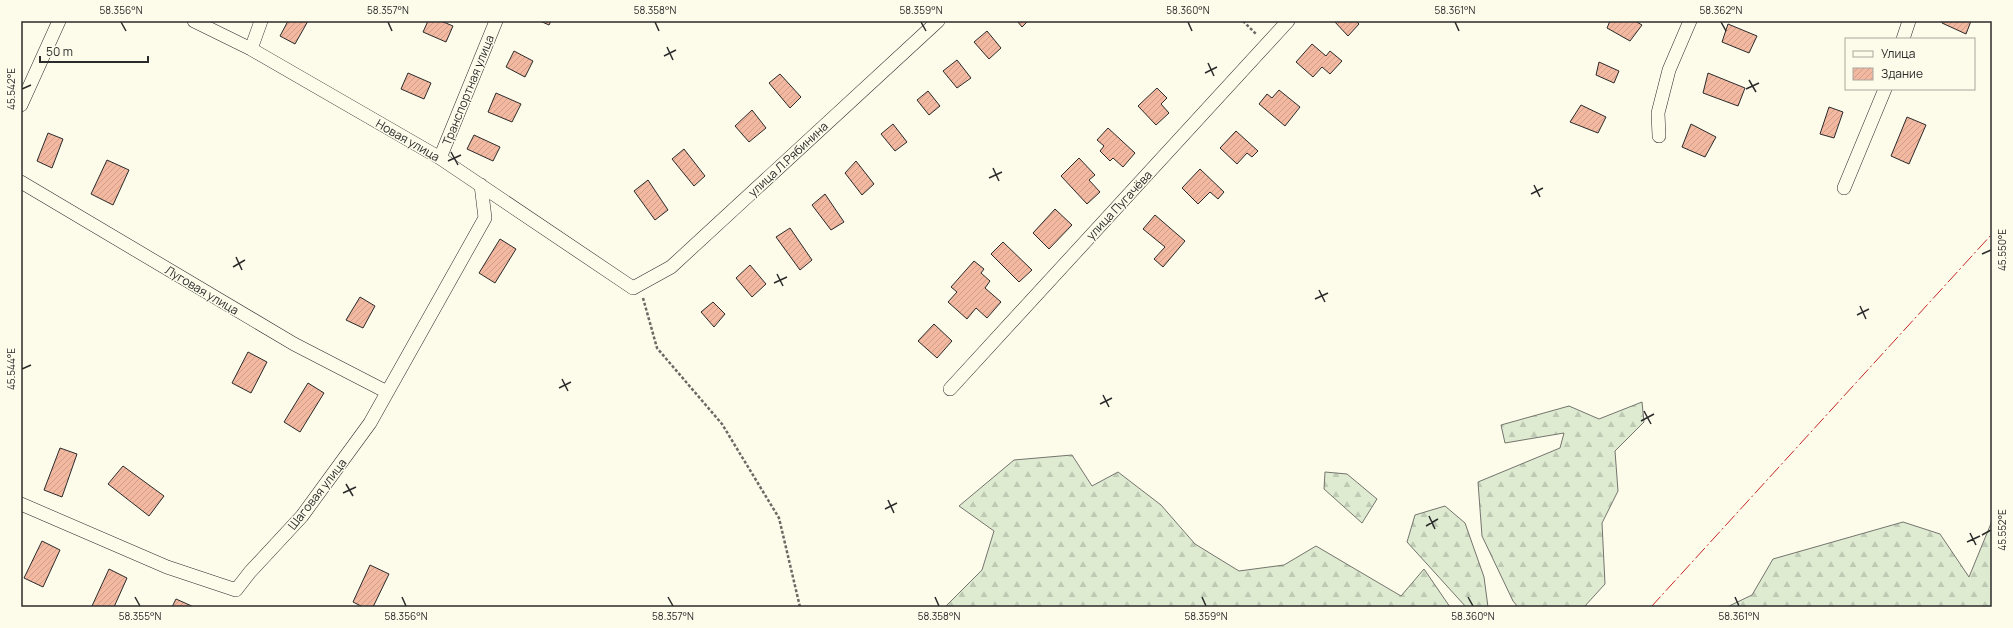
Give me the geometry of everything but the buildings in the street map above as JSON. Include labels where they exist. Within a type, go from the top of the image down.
[{"type":"street","points":[[21,105],[59,21]]},
{"type":"street","name":"Новая улица","points":[[194,21],[251,49],[440,158],[636,286]]},
{"type":"street","points":[[251,49],[261,21]]},
{"type":"street","name":"Транспортная улица","points":[[440,158],[496,21]]},
{"type":"street","name":"улица Л.Рябинина","points":[[636,286],[671,268],[938,21]]},
{"type":"street","name":"улица Пугачёва","points":[[950,389],[1288,21]]},
{"type":"street","points":[[1659,136],[1658,113],[1669,70],[1690,21]]},
{"type":"street","points":[[1903,38],[1909,21]]},
{"type":"street","points":[[1844,188],[1885,90]]},
{"type":"street","name":"Луговая улица","points":[[21,182],[294,344],[387,392]]},
{"type":"street","name":"Шаговая улица","points":[[21,504],[166,567],[236,590],[250,572],[302,516],[370,423],[485,218],[482,185]]},
{"type":"path","points":[[1244,21],[1266,45]]},
{"type":"path","points":[[636,286],[657,348],[722,424],[779,518],[800,607]]},
{"type":"green space","points":[[1642,402],[1644,422],[1615,451],[1618,491],[1602,523],[1605,584],[1584,607],[1518,607],[1513,601],[1482,536],[1478,482],[1560,448],[1564,433],[1505,443],[1501,425],[1569,406],[1599,419]]},
{"type":"green space","points":[[1072,455],[1092,486],[1118,472],[1161,505],[1195,544],[1239,571],[1284,565],[1316,546],[1401,596],[1424,569],[1450,607],[945,607],[982,570],[994,531],[959,506],[1014,460]]},
{"type":"green space","points":[[1325,472],[1347,474],[1377,499],[1362,523],[1324,489]]},
{"type":"green space","points":[[1445,506],[1465,523],[1484,577],[1488,607],[1466,607],[1407,542],[1415,515]]},
{"type":"green space","points":[[1992,521],[1992,607],[1727,607],[1752,595],[1773,559],[1903,522],[1940,534],[1969,577]]},
{"type":"power","points":[[1651,607],[1992,234]]}]
